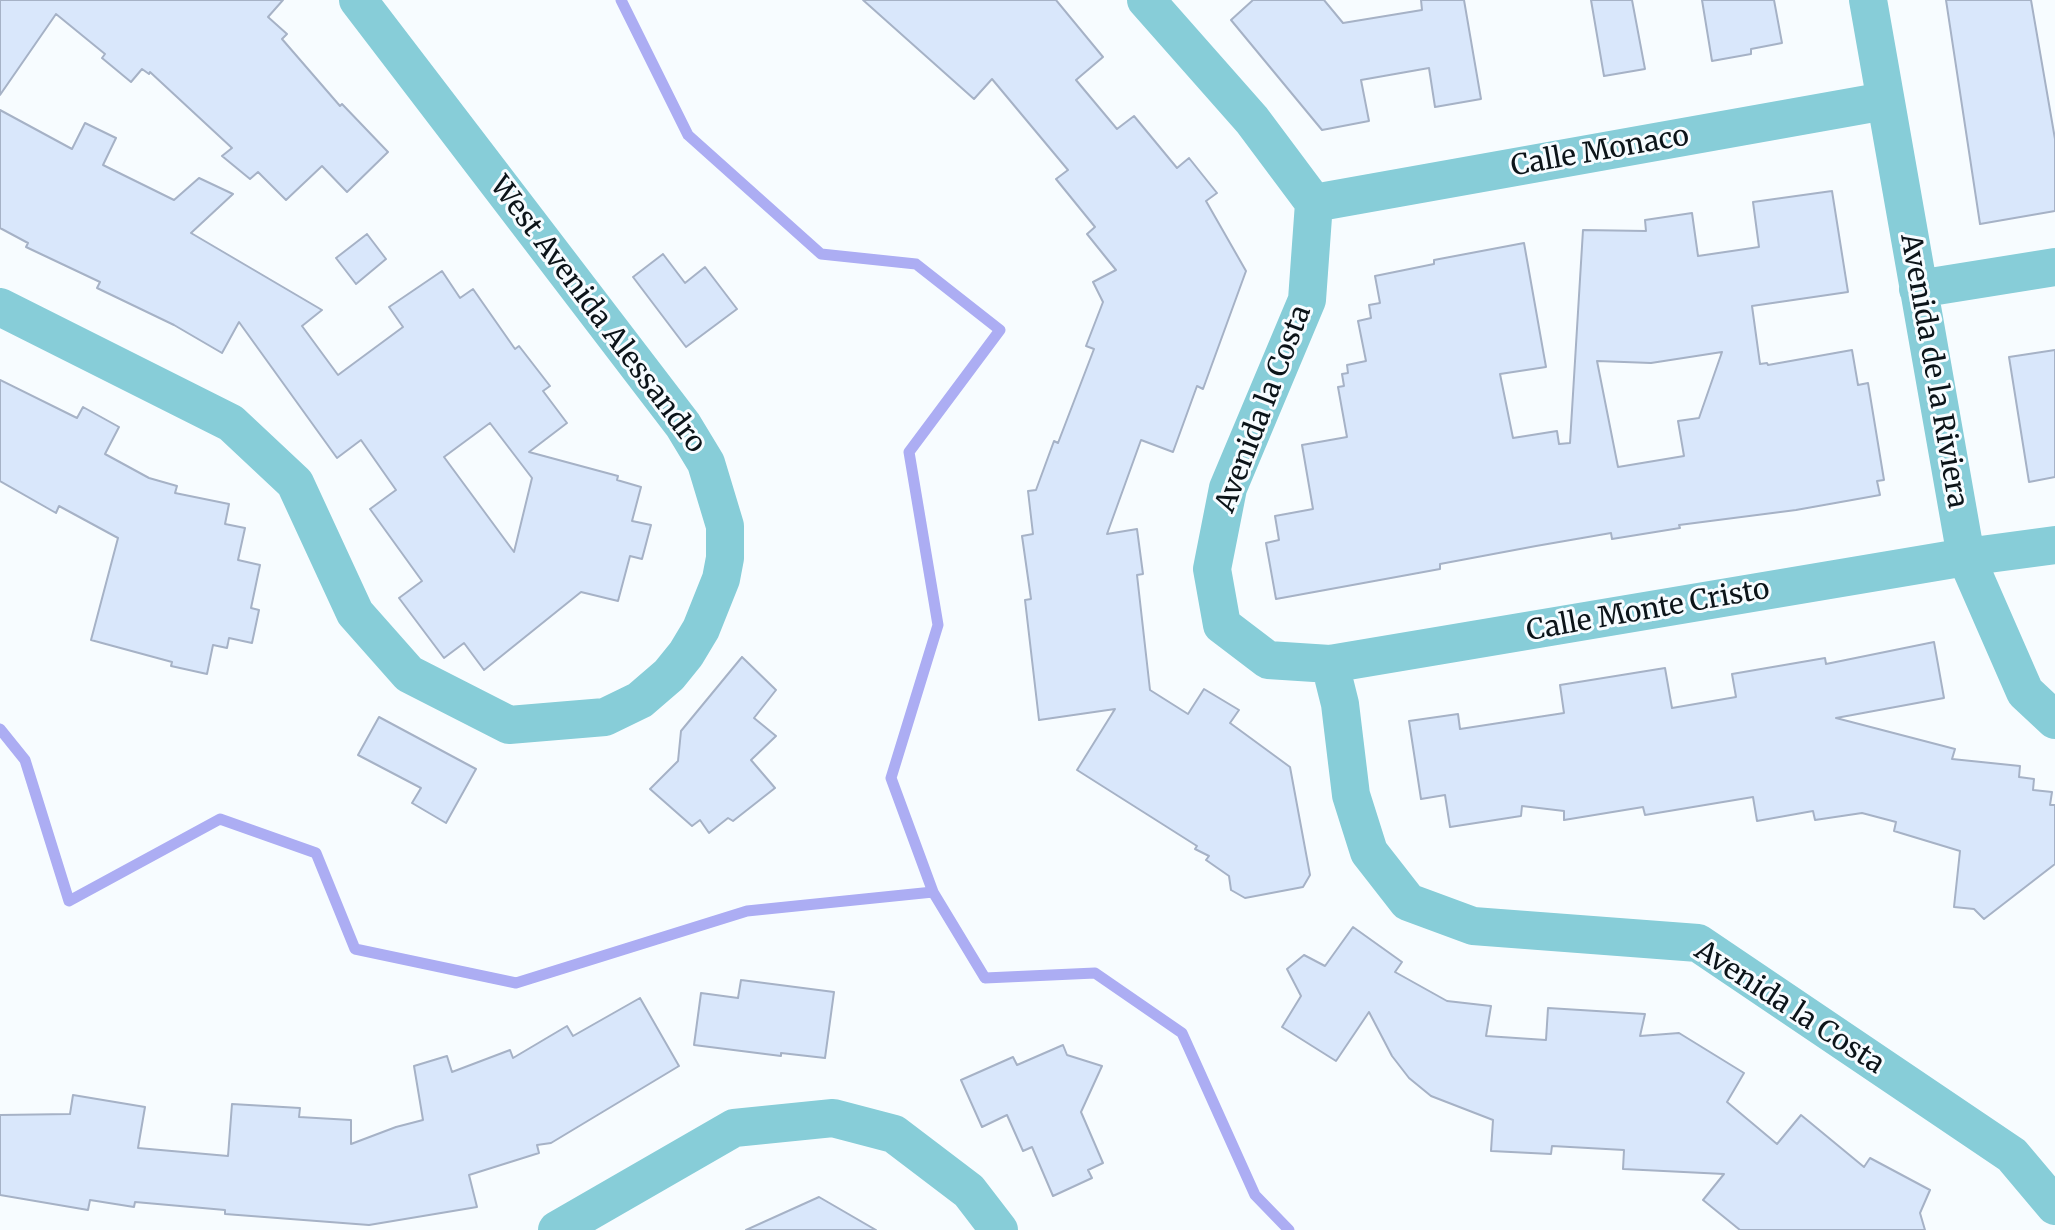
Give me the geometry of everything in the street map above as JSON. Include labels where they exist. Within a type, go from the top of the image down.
[{"type":"street","name":"West Avenida Alessandro","points":[[0,307],[231,423],[295,483],[355,613],[409,674],[509,725],[605,717],[640,700],[669,675],[686,654],[712,605],[721,579],[725,558],[725,526],[710,473],[683,425],[358,0]]},
{"type":"street","points":[[1146,0],[1252,120],[1314,203]]},
{"type":"street","name":"Avenida de la Riviera","points":[[1868,0],[1966,557],[2025,692],[2055,720]]},
{"type":"street","name":"Calle Monaco","points":[[1314,203],[1885,101]]},
{"type":"street","name":"Avenida la Costa","points":[[1314,203],[1307,300],[1228,488],[1212,569],[1222,625],[1268,660],[1330,664],[1340,704],[1351,795],[1369,852],[1408,902],[1473,926],[1698,943],[2012,1155],[2055,1206]]},
{"type":"street","points":[[1918,289],[2055,267]]},
{"type":"street","name":"Calle Monte Cristo","points":[[1330,664],[1966,557],[2055,545]]},
{"type":"street","points":[[557,1230],[734,1128],[833,1118],[894,1134],[969,1191],[999,1230]]},
{"type":"building","points":[[0,0],[283,0],[268,17],[287,34],[282,39],[340,106],[342,104],[388,152],[347,192],[322,166],[286,200],[258,172],[250,179],[222,156],[232,148],[150,72],[142,69],[131,82],[102,58],[105,54],[56,14],[0,95]]},
{"type":"building","points":[[863,0],[1056,0],[1103,57],[1076,80],[1117,129],[1134,116],[1177,168],[1189,158],[1217,193],[1206,201],[1246,271],[1203,389],[1197,386],[1173,452],[1141,440],[1107,534],[1137,529],[1143,574],[1137,575],[1150,690],[1188,714],[1204,689],[1239,710],[1230,723],[1290,767],[1310,875],[1303,887],[1245,898],[1231,890],[1229,876],[1206,860],[1209,856],[1195,849],[1197,846],[1077,770],[1115,709],[1039,720],[1025,600],[1031,599],[1022,536],[1033,534],[1028,491],[1036,490],[1054,441],[1058,443],[1094,349],[1086,346],[1103,302],[1093,282],[1116,270],[1087,234],[1095,227],[1056,179],[1068,170],[992,79],[974,99]]},
{"type":"building","points":[[1253,0],[1324,0],[1343,23],[1422,10],[1421,0],[1464,0],[1481,99],[1435,107],[1429,68],[1361,80],[1369,121],[1322,130],[1231,20]]},
{"type":"building","points":[[1591,0],[1632,0],[1645,69],[1604,76]]},
{"type":"building","points":[[1702,0],[1774,0],[1782,43],[1751,49],[1751,54],[1712,61]]},
{"type":"building","points":[[1946,0],[2031,0],[2055,139],[2055,211],[1980,224]]},
{"type":"building","points":[[0,110],[72,149],[85,123],[116,138],[103,165],[174,200],[199,178],[233,194],[191,233],[322,310],[302,326],[338,375],[403,327],[389,307],[442,271],[460,298],[473,289],[515,349],[519,346],[550,386],[543,391],[567,423],[529,452],[618,476],[617,480],[641,487],[632,521],[651,525],[642,559],[630,556],[618,601],[581,592],[484,670],[464,643],[444,658],[399,598],[422,581],[370,509],[396,490],[361,440],[337,458],[239,322],[222,353],[174,325],[97,288],[100,282],[26,247],[28,243],[0,228]],"holes":[[[490,423],[532,478],[514,552],[444,457]]]},
{"type":"building","points":[[1832,191],[1848,292],[1752,306],[1760,364],[1852,350],[1858,385],[1868,383],[1884,480],[1877,481],[1880,495],[1796,510],[1679,525],[1680,528],[1612,539],[1611,533],[1440,564],[1440,569],[1276,599],[1266,543],[1279,540],[1275,516],[1313,509],[1302,445],[1347,437],[1338,387],[1344,386],[1342,374],[1348,373],[1347,365],[1366,361],[1358,321],[1371,318],[1369,305],[1380,303],[1375,276],[1434,264],[1434,260],[1524,243],[1546,367],[1500,374],[1513,438],[1557,431],[1559,444],[1570,443],[1583,230],[1646,231],[1645,220],[1692,213],[1698,256],[1759,247],[1753,202]],"holes":[[[1722,352],[1699,418],[1678,421],[1684,456],[1618,467],[1597,361],[1651,363]]]},
{"type":"building","points":[[367,234],[386,259],[356,284],[336,258]]},
{"type":"building","points":[[663,254],[685,283],[705,267],[737,309],[686,347],[633,277]]},
{"type":"building","points":[[2055,350],[2055,477],[2029,482],[2009,357]]},
{"type":"building","points":[[0,380],[77,418],[83,407],[119,427],[105,454],[149,478],[177,486],[175,493],[229,504],[225,524],[245,528],[238,560],[260,565],[251,608],[259,610],[252,643],[229,638],[227,648],[213,645],[207,674],[171,666],[172,662],[91,640],[118,538],[59,506],[56,513],[0,481]]},
{"type":"building","points":[[1934,642],[1944,698],[1836,718],[1955,749],[1952,759],[2020,766],[2019,777],[2034,779],[2033,790],[2052,792],[2050,805],[2055,805],[2055,864],[1984,919],[1974,909],[1954,907],[1960,851],[1894,831],[1896,822],[1862,813],[1815,820],[1813,811],[1757,821],[1753,797],[1645,815],[1643,807],[1564,820],[1564,811],[1522,806],[1521,816],[1450,827],[1445,795],[1421,799],[1409,721],[1458,714],[1460,729],[1564,713],[1560,685],[1665,668],[1672,708],[1736,697],[1732,674],[1825,658],[1826,664]]},
{"type":"building","points":[[742,657],[776,690],[754,718],[776,736],[751,760],[775,788],[733,821],[728,818],[709,833],[700,820],[692,826],[650,789],[678,761],[681,731]]},
{"type":"building","points":[[379,717],[476,769],[446,823],[412,803],[421,788],[358,755]]},
{"type":"building","points":[[1353,927],[1402,962],[1395,972],[1447,1001],[1491,1006],[1486,1036],[1546,1040],[1548,1008],[1645,1014],[1640,1036],[1679,1033],[1744,1073],[1727,1102],[1777,1144],[1801,1115],[1864,1167],[1870,1158],[1930,1190],[1920,1213],[1925,1230],[1740,1230],[1703,1200],[1724,1174],[1623,1169],[1624,1150],[1552,1146],[1551,1154],[1491,1151],[1493,1120],[1431,1096],[1409,1078],[1392,1056],[1369,1012],[1336,1061],[1282,1027],[1301,996],[1287,969],[1304,955],[1325,966]]},
{"type":"building","points":[[741,980],[834,992],[825,1058],[694,1045],[701,993],[738,998]]},
{"type":"building","points":[[640,998],[679,1066],[551,1143],[537,1145],[539,1153],[469,1175],[477,1207],[369,1225],[225,1214],[225,1210],[135,1202],[134,1207],[90,1200],[88,1210],[0,1195],[0,1115],[70,1114],[73,1095],[145,1107],[138,1148],[228,1156],[232,1104],[300,1108],[299,1117],[351,1120],[351,1144],[423,1120],[414,1066],[447,1056],[452,1072],[510,1050],[513,1058],[567,1026],[573,1036]]},
{"type":"building","points":[[1063,1045],[1067,1055],[1102,1066],[1081,1112],[1103,1163],[1088,1170],[1092,1178],[1053,1196],[1032,1147],[1023,1151],[1007,1115],[982,1127],[961,1080],[1013,1057],[1017,1065]]},
{"type":"building","points":[[819,1197],[876,1230],[746,1230]]},
{"type":"waterway","points":[[621,0],[688,135],[821,254],[916,264],[1000,330],[909,452],[938,625],[891,778],[933,892]]},
{"type":"waterway","points":[[0,729],[25,760],[69,901],[220,819],[316,853],[355,949],[516,983],[747,911],[933,892],[985,978],[1095,973],[1182,1033],[1255,1195],[1289,1230]]}]
